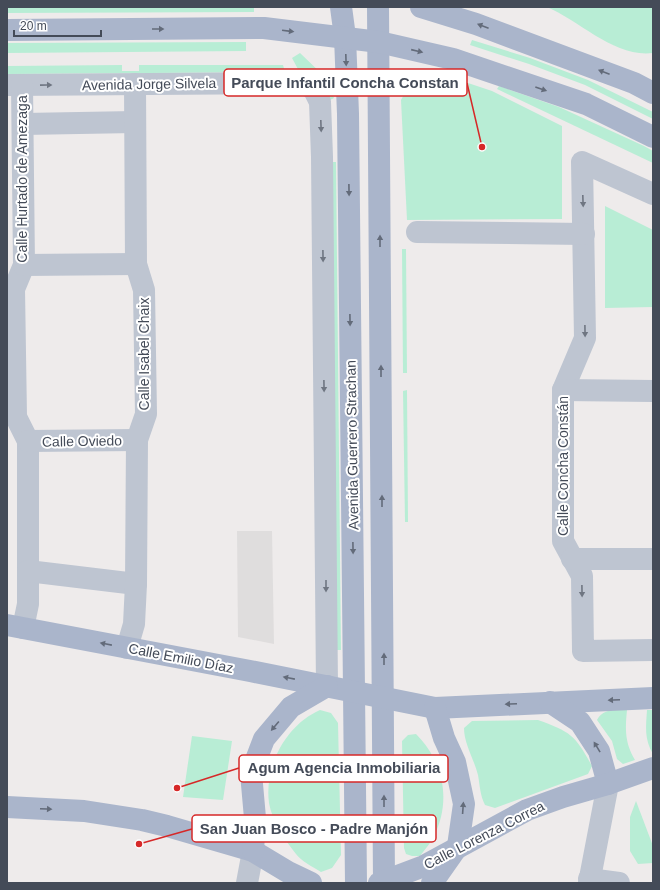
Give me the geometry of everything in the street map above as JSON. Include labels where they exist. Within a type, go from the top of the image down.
[{"type":"main road","name":"Avenida Guerrero Strachan","points":[[341,7],[345,37],[348,114],[356,883]]},
{"type":"main road","name":"Avenida Guerrero Strachan","points":[[378,7],[384,698],[383,883]]},
{"type":"main road","points":[[421,7],[476,24],[643,81],[653,93]]},
{"type":"main road","points":[[7,30],[264,28],[379,42],[453,59],[586,104],[653,137]]},
{"type":"main road","name":"Calle Emilio Díaz","points":[[15,627],[384,698]]},
{"type":"main road","points":[[253,851],[255,818],[251,773],[264,739],[291,707],[327,686]]},
{"type":"main road","points":[[384,698],[435,708],[653,698]]},
{"type":"main road","points":[[550,702],[580,722],[599,751],[608,784]]},
{"type":"main road","points":[[432,883],[458,846],[464,804],[455,762],[444,738],[435,708]]},
{"type":"main road","name":"Calle Lorenza Correa","points":[[383,883],[424,866],[458,846],[527,810],[653,768]]},
{"type":"main road","points":[[7,807],[84,811],[142,820],[253,851],[292,878],[311,883]]},
{"type":"street","name":"Avenida Jorge Silvela","points":[[14,85],[300,83],[313,88]]},
{"type":"street","name":"Calle Isabel Chaix","points":[[127,648],[134,624],[136,584],[137,440],[146,414],[144,290],[136,264],[135,84]]},
{"type":"street","name":"Calle Hurtado de Amezaga","points":[[14,85],[22,124],[24,265],[14,289],[16,417],[28,441],[28,604],[15,627]]},
{"type":"street","name":"Avenida Guerrero Strachan","points":[[313,88],[320,102],[322,157],[327,686]]},
{"type":"street","points":[[22,124],[135,122]]},
{"type":"street","name":"Calle Concha Constán","points":[[653,194],[582,162],[585,338],[563,390],[563,541],[582,576],[583,651],[653,650]]},
{"type":"street","points":[[417,232],[584,234]]},
{"type":"street","points":[[24,265],[136,264]]},
{"type":"street","points":[[563,390],[653,390]]},
{"type":"street","name":"Calle Oviedo","points":[[28,441],[137,440]]},
{"type":"street","points":[[572,558],[653,558]]},
{"type":"street","points":[[28,571],[136,584]]},
{"type":"street","points":[[608,784],[589,881],[619,883]]},
{"type":"street","points":[[247,883],[253,851]]},
{"type":"shaded area","points":[[237,531],[272,531],[274,644],[238,637]]},
{"type":"green space","points":[[7,7],[254,7],[254,12],[7,13]]},
{"type":"green space","points":[[547,7],[653,7],[653,53],[639,53],[625,50],[611,44]]},
{"type":"green space","points":[[472,40],[530,58],[588,80],[653,112],[653,119],[585,85],[529,64],[470,45]]},
{"type":"green space","points":[[246,42],[246,51],[7,53],[7,43]]},
{"type":"green space","points":[[300,53],[325,77],[334,98],[328,101],[319,80],[311,74],[299,71],[292,58]]},
{"type":"green space","points":[[122,65],[122,71],[139,71],[139,65],[283,65],[285,72],[7,74],[7,66]]},
{"type":"green space","points":[[425,76],[447,76],[492,91],[562,126],[562,219],[407,220],[401,100],[409,86]]},
{"type":"green space","points":[[499,86],[559,107],[644,146],[653,151],[653,163],[497,89]]},
{"type":"green space","points":[[331,162],[336,162],[341,650],[336,650]]},
{"type":"green space","points":[[605,206],[653,230],[653,307],[605,308]]},
{"type":"green space","points":[[402,249],[406,249],[407,373],[403,373]]},
{"type":"green space","points":[[407,390],[408,522],[405,522],[403,391]]},
{"type":"green space","points":[[320,710],[331,713],[338,723],[341,855],[332,868],[321,872],[298,857],[283,836],[273,817],[269,803],[268,789],[274,761],[280,748],[297,726]]},
{"type":"green space","points":[[610,710],[627,710],[626,736],[629,748],[635,760],[623,764],[617,759],[612,741],[597,720],[603,713]]},
{"type":"green space","points":[[647,710],[653,710],[653,754],[647,738]]},
{"type":"green space","points":[[538,720],[558,728],[576,741],[592,766],[588,774],[495,808],[485,805],[481,794],[478,775],[467,746],[464,728],[472,721]]},
{"type":"green space","points":[[416,734],[433,756],[438,769],[442,782],[443,809],[440,822],[430,844],[420,856],[412,856],[406,854],[404,848],[402,741],[408,735]]},
{"type":"green space","points":[[192,736],[232,741],[223,800],[183,797]]},
{"type":"green space","points":[[636,801],[653,846],[653,863],[638,864],[630,851],[630,817]]},
{"type":"place","name":"Parque Infantil Concha Constan","points":[[482,147]]},
{"type":"place","name":"Agum Agencia Inmobiliaria","points":[[177,788]]},
{"type":"place","name":"San Juan Bosco - Padre Manjón","points":[[139,844]]}]
